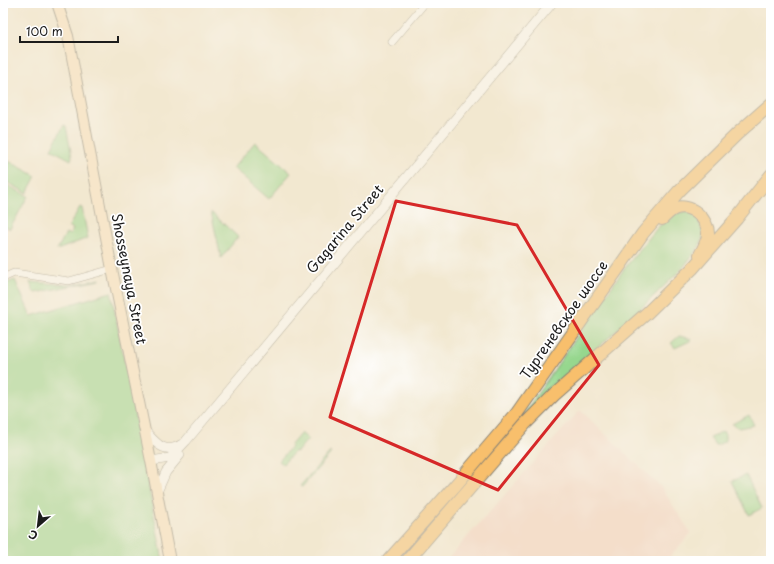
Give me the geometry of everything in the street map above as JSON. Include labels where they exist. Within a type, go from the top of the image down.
[{"type":"highway","name":"Тургеневское шоссе","points":[[388,561],[517,413],[644,233],[679,190],[737,134],[771,104]]},
{"type":"highway","points":[[407,561],[525,424],[554,395],[648,313],[692,269],[737,218],[771,175]]},
{"type":"highway","points":[[644,233],[675,209],[687,208],[698,213],[706,223],[708,234],[706,244],[692,269]]},
{"type":"main road","name":"Shosseynaya Street","points":[[57,3],[68,36],[112,269],[152,461],[170,561]]},
{"type":"street","points":[[392,42],[425,3]]},
{"type":"street","name":"Gagarina Street","points":[[152,461],[170,458],[186,441],[552,3]]},
{"type":"street","points":[[3,278],[14,273],[70,280],[112,269]]},
{"type":"street","points":[[146,432],[159,446],[164,448],[174,448],[186,441]]},
{"type":"street","points":[[157,492],[166,472],[180,453],[186,441]]},
{"type":"highlighted area","points":[[396,201],[517,225],[599,365],[498,490],[330,417]]},
{"type":"shaded area","points":[[580,410],[661,487],[691,533],[666,561],[446,561]]},
{"type":"green space","points":[[64,125],[66,126],[72,157],[71,160],[51,149]]},
{"type":"green space","points":[[255,142],[291,173],[269,199],[233,168]]},
{"type":"green space","points":[[3,158],[36,176],[27,193],[3,180]]},
{"type":"green space","points":[[3,183],[28,196],[10,229],[3,225]]},
{"type":"green space","points":[[80,207],[82,208],[88,238],[57,250],[66,233],[70,235],[73,229],[69,226]]},
{"type":"green space","points":[[687,211],[696,215],[704,234],[699,247],[682,269],[520,419],[624,269],[658,227],[677,213]]},
{"type":"green space","points":[[211,212],[238,237],[221,258]]},
{"type":"green space","points":[[100,279],[35,293],[30,282],[70,285]]},
{"type":"green space","points":[[15,280],[31,316],[111,292],[163,561],[3,561],[3,286],[4,284]]},
{"type":"green space","points":[[679,336],[692,340],[675,348],[671,343]]},
{"type":"green space","points":[[749,415],[754,425],[739,428],[732,424]]},
{"type":"green space","points":[[723,431],[725,441],[715,445],[710,438]]},
{"type":"green space","points":[[301,433],[308,439],[297,452],[295,451],[283,464],[279,461]]},
{"type":"green space","points":[[330,452],[331,453],[302,487],[300,486]]},
{"type":"green space","points":[[746,475],[762,508],[749,515],[732,481]]}]
